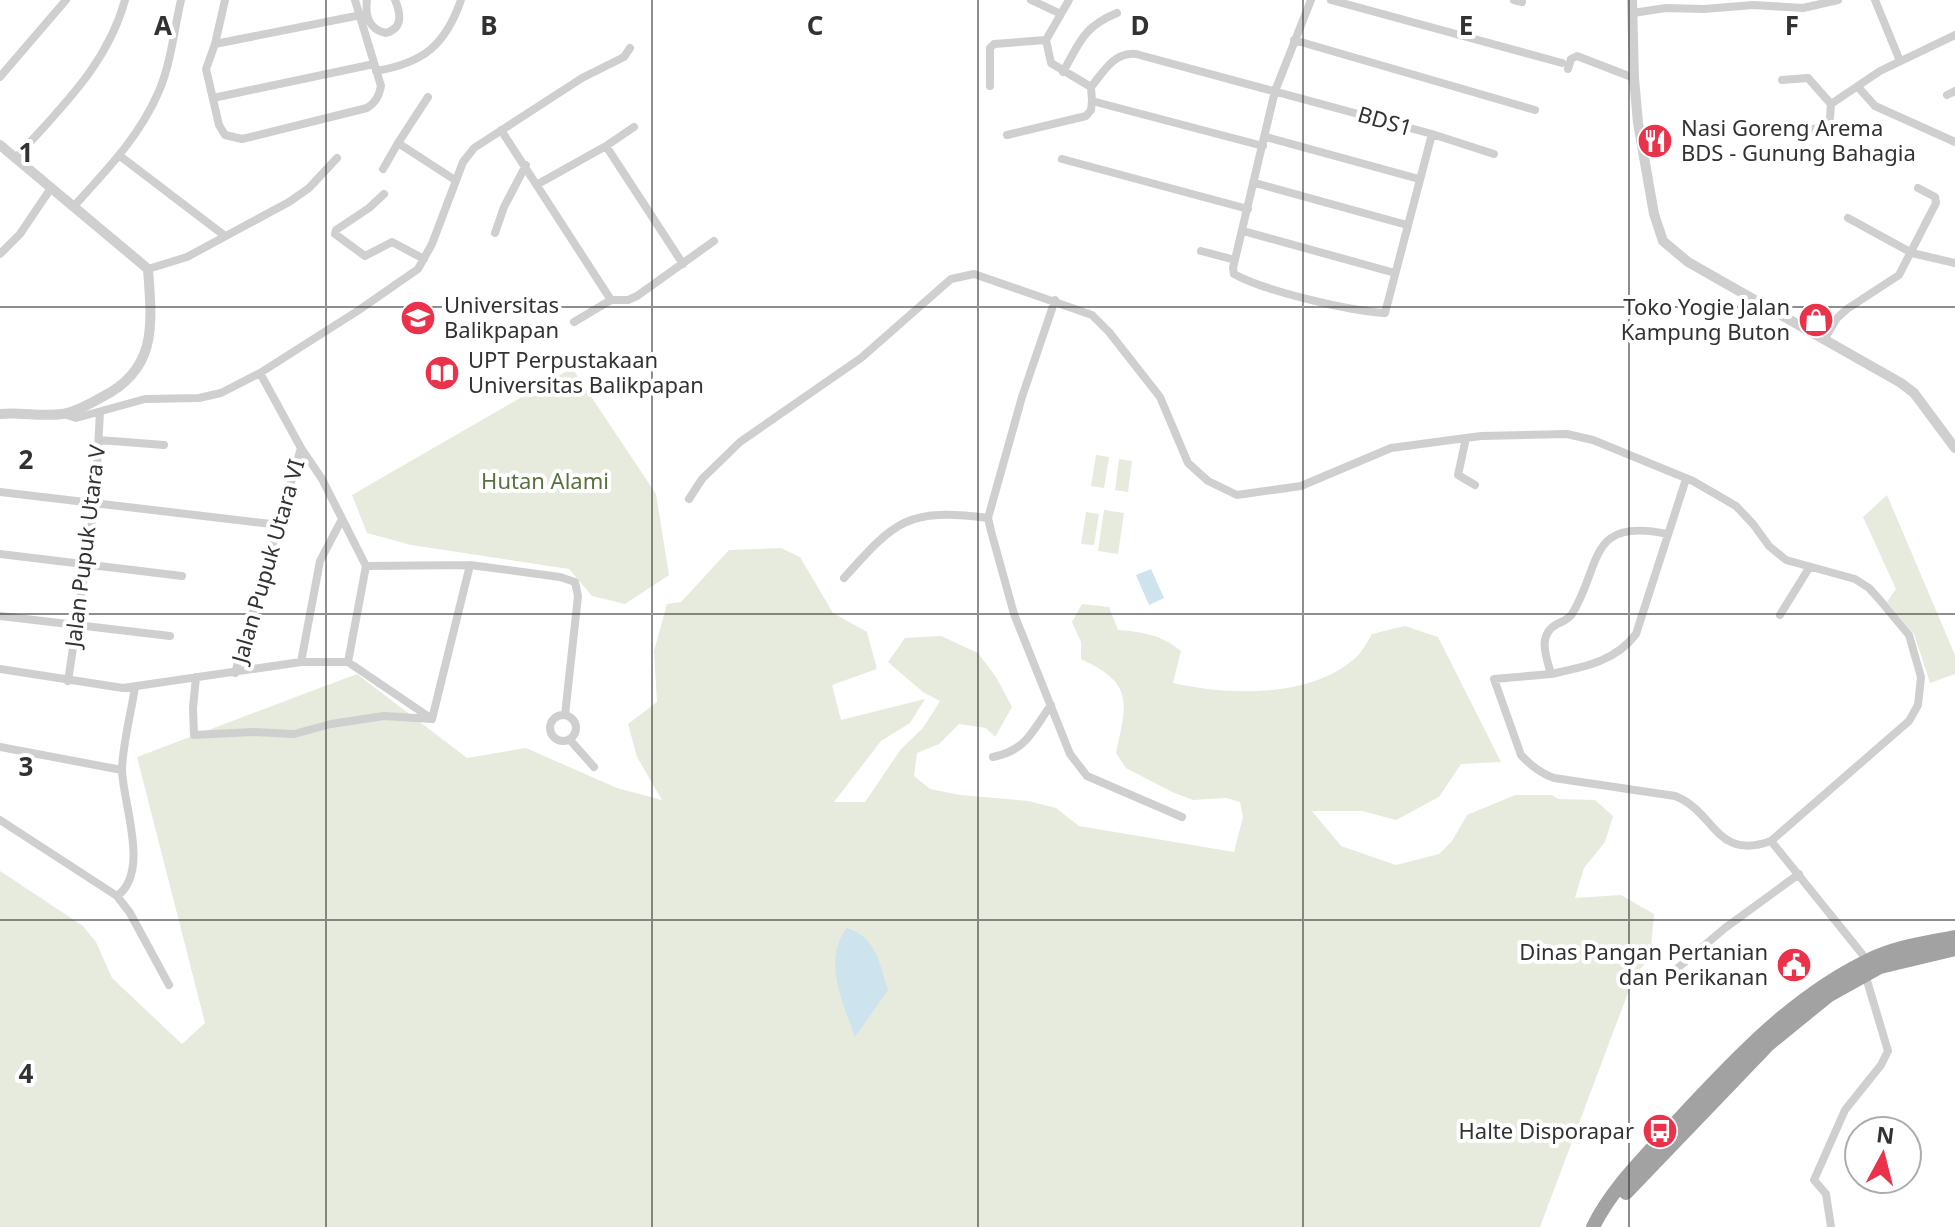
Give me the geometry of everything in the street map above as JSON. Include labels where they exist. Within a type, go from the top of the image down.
[{"type":"highway","points":[[1593,1227],[1631,1172],[1716,1079],[1761,1035],[1817,990],[1907,946],[1955,937]]},
{"type":"highway","points":[[1603,1227],[1636,1181],[1769,1044],[1828,996],[1866,967],[1880,967],[1955,949]]},
{"type":"street","points":[[0,77],[66,0]]},
{"type":"street","points":[[15,159],[107,50],[125,0]]},
{"type":"street","points":[[74,206],[120,156],[160,89],[181,0]]},
{"type":"street","points":[[225,0],[206,69],[219,125],[225,135],[242,139],[367,108],[380,95],[381,86],[355,0]]},
{"type":"street","points":[[367,0],[368,19],[374,29],[386,33],[394,30],[399,23],[395,0]]},
{"type":"street","points":[[213,98],[375,67],[404,66],[423,57],[440,40],[456,16],[461,0]]},
{"type":"street","points":[[1031,0],[1061,14]]},
{"type":"street","points":[[1007,135],[1086,116],[1091,110],[1091,87],[1051,63],[1046,40],[1069,0]]},
{"type":"street","points":[[1311,0],[1275,91],[1234,274],[1312,299],[1383,314],[1386,312],[1432,134]]},
{"type":"street","points":[[1331,0],[1359,4],[1565,66],[1577,56],[1634,78]]},
{"type":"street","points":[[1632,0],[1634,78],[1645,173],[1663,241],[1688,262],[1901,383],[1914,393],[1955,448]]},
{"type":"street","points":[[1633,13],[1703,4],[1802,4],[1838,0]]},
{"type":"street","points":[[1875,0],[1900,61]]},
{"type":"street","points":[[1063,72],[1087,30],[1101,19],[1117,13]]},
{"type":"street","points":[[215,44],[361,15]]},
{"type":"street","points":[[1831,104],[1880,71],[1955,35]]},
{"type":"street","points":[[990,86],[990,48],[994,44],[1046,40]]},
{"type":"street","points":[[1294,40],[1535,110]]},
{"type":"street","points":[[0,414],[64,414],[76,418],[157,397],[212,396],[260,373],[410,277],[432,244],[467,154],[582,78],[624,57],[630,48]]},
{"type":"street","name":"BDS1","points":[[1091,87],[1116,57],[1127,53],[1432,134],[1494,154]]},
{"type":"street","points":[[1782,80],[1808,78],[1831,104],[1830,118],[1820,129],[1799,129]]},
{"type":"street","points":[[1858,87],[1875,106],[1955,142]]},
{"type":"street","points":[[383,169],[428,97]]},
{"type":"street","points":[[1092,101],[1263,146]]},
{"type":"street","points":[[538,184],[634,127]]},
{"type":"street","points":[[501,130],[611,300]]},
{"type":"street","points":[[1266,137],[1419,179]]},
{"type":"street","points":[[398,143],[455,180]]},
{"type":"street","points":[[0,145],[148,269],[151,307],[143,362],[126,383],[108,395],[64,414]]},
{"type":"street","points":[[606,146],[683,264]]},
{"type":"street","points":[[120,156],[225,236]]},
{"type":"street","points":[[148,269],[171,264],[289,202],[309,188],[337,158]]},
{"type":"street","points":[[1062,159],[1248,209]]},
{"type":"street","points":[[495,233],[504,207],[526,165]]},
{"type":"street","points":[[1255,183],[1407,225]]},
{"type":"street","points":[[0,254],[20,234],[51,188]]},
{"type":"street","points":[[1824,340],[1837,318],[1847,309],[1899,275],[1936,203],[1935,197],[1918,188]]},
{"type":"street","points":[[384,194],[336,230],[335,234],[364,255],[392,242],[424,259]]},
{"type":"street","points":[[1848,218],[1911,252],[1955,263]]},
{"type":"street","points":[[1243,231],[1395,273]]},
{"type":"street","points":[[574,322],[611,300],[628,300],[637,296],[714,241]]},
{"type":"street","points":[[1201,251],[1235,260]]},
{"type":"street","points":[[689,499],[702,479],[730,450],[861,358],[951,279],[974,274],[1092,315],[1160,397],[1188,463],[1208,481],[1237,495],[1301,486],[1391,448],[1466,438],[1567,434],[1593,440],[1686,479],[1736,506],[1769,546],[1786,560],[1855,579],[1869,588],[1909,635],[1921,677],[1918,705],[1909,721],[1771,841],[1756,846],[1739,846],[1728,842],[1690,804],[1675,796],[1554,778],[1539,772],[1521,755],[1494,679],[1551,674],[1612,658],[1628,645],[1636,634],[1686,479]]},
{"type":"street","points":[[1055,300],[1022,397],[988,518],[1014,614],[1070,754],[1087,776],[1182,817]]},
{"type":"street","points":[[260,373],[301,448],[322,479],[366,566],[348,662]]},
{"type":"street","name":"Jalan Pupuk Utara V","points":[[68,681],[83,565],[95,502],[100,412]]},
{"type":"street","points":[[1466,438],[1458,475],[1475,485]]},
{"type":"street","points":[[99,440],[164,445]]},
{"type":"street","name":"Jalan Pupuk Utara VI","points":[[235,673],[301,448]]},
{"type":"street","points":[[0,492],[280,525]]},
{"type":"street","points":[[844,578],[877,541],[900,523],[924,516],[954,513],[988,518]]},
{"type":"street","points":[[301,662],[320,561],[342,519]]},
{"type":"street","points":[[1551,674],[1544,651],[1546,636],[1555,625],[1571,615],[1595,559],[1606,542],[1619,534],[1636,530],[1667,534]]},
{"type":"street","points":[[0,554],[182,576]]},
{"type":"street","points":[[366,566],[470,565],[560,577],[575,582],[578,596],[565,715]]},
{"type":"street","points":[[432,719],[470,565]]},
{"type":"street","points":[[1780,615],[1809,568]]},
{"type":"street","points":[[0,616],[170,636]]},
{"type":"street","points":[[0,669],[123,688],[301,662],[348,662],[432,719]]},
{"type":"street","points":[[196,677],[193,708],[195,735],[253,732],[294,734],[331,724],[384,716],[432,719]]},
{"type":"street","points":[[117,896],[124,889],[133,863],[131,817],[122,770],[135,687]]},
{"type":"street","points":[[993,757],[1010,754],[1020,748],[1051,705]]},
{"type":"street","points":[[570,740],[575,734],[573,719],[565,715],[554,719],[550,730],[557,740],[570,740],[594,767]]},
{"type":"street","points":[[0,747],[122,770]]},
{"type":"street","points":[[0,820],[117,896],[130,913],[169,985]]},
{"type":"street","points":[[1771,841],[1799,874],[1866,967],[1888,1051],[1881,1065],[1845,1110],[1814,1180],[1826,1194],[1831,1227]]},
{"type":"street","points":[[1673,972],[1725,928],[1799,874]]},
{"type":"green space","name":"Hutan Alami","points":[[572,368],[656,494],[669,575],[625,604],[592,596],[569,569],[411,545],[367,533],[352,495]]},
{"type":"green space","points":[[1096,455],[1109,457],[1104,488],[1091,486]]},
{"type":"green space","points":[[1119,459],[1132,461],[1128,492],[1115,490]]},
{"type":"green space","points":[[1887,495],[1955,655],[1955,674],[1930,683],[1914,634],[1887,602],[1896,589],[1863,517]]},
{"type":"green space","points":[[1104,510],[1124,513],[1118,554],[1098,551]]},
{"type":"green space","points":[[1086,512],[1099,514],[1094,545],[1081,544]]},
{"type":"green space","points":[[781,548],[800,557],[833,613],[867,632],[877,669],[832,685],[841,720],[925,699],[910,723],[881,741],[834,802],[865,802],[901,749],[923,728],[940,701],[923,692],[888,662],[905,638],[941,636],[978,653],[996,677],[1012,707],[995,737],[986,728],[959,724],[939,744],[917,753],[914,776],[930,789],[1028,801],[1056,808],[1079,826],[1234,852],[1243,817],[1240,802],[1226,798],[1193,800],[1172,792],[1126,768],[1116,753],[1123,720],[1122,696],[1110,677],[1081,659],[1081,642],[1072,622],[1082,604],[1109,607],[1118,630],[1152,635],[1181,651],[1173,683],[1218,690],[1266,690],[1314,681],[1354,659],[1372,634],[1405,626],[1438,637],[1501,762],[1461,764],[1439,797],[1396,820],[1362,811],[1312,811],[1341,846],[1396,865],[1439,854],[1452,841],[1467,815],[1515,795],[1595,800],[1613,816],[1605,842],[1584,868],[1575,898],[1621,895],[1654,914],[1650,959],[1635,974],[1540,1227],[0,1227],[0,871],[83,926],[96,942],[112,978],[182,1044],[205,1023],[137,757],[357,674],[467,758],[526,748],[617,788],[662,800],[637,757],[628,724],[657,702],[654,651],[667,604],[681,602],[729,550]]},
{"type":"water","points":[[1151,569],[1164,598],[1149,605],[1136,575]]},
{"type":"water","points":[[847,928],[857,932],[871,945],[888,990],[855,1037],[835,968],[840,940]]},
{"type":"place","name":"Nasi Goreng Arema BDS - Gunung Bahagia","points":[[1655,141]]},
{"type":"place","name":"Universitas Balikpapan","points":[[418,318]]},
{"type":"place","name":"Toko Yogie Jalan Kampung Buton","points":[[1816,320]]},
{"type":"place","name":"UPT Perpustakaan Universitas Balikpapan","points":[[442,373]]},
{"type":"place","name":"Dinas Pangan Pertanian dan Perikanan","points":[[1794,965]]},
{"type":"place","name":"Halte Disporapar","points":[[1660,1131]]}]
